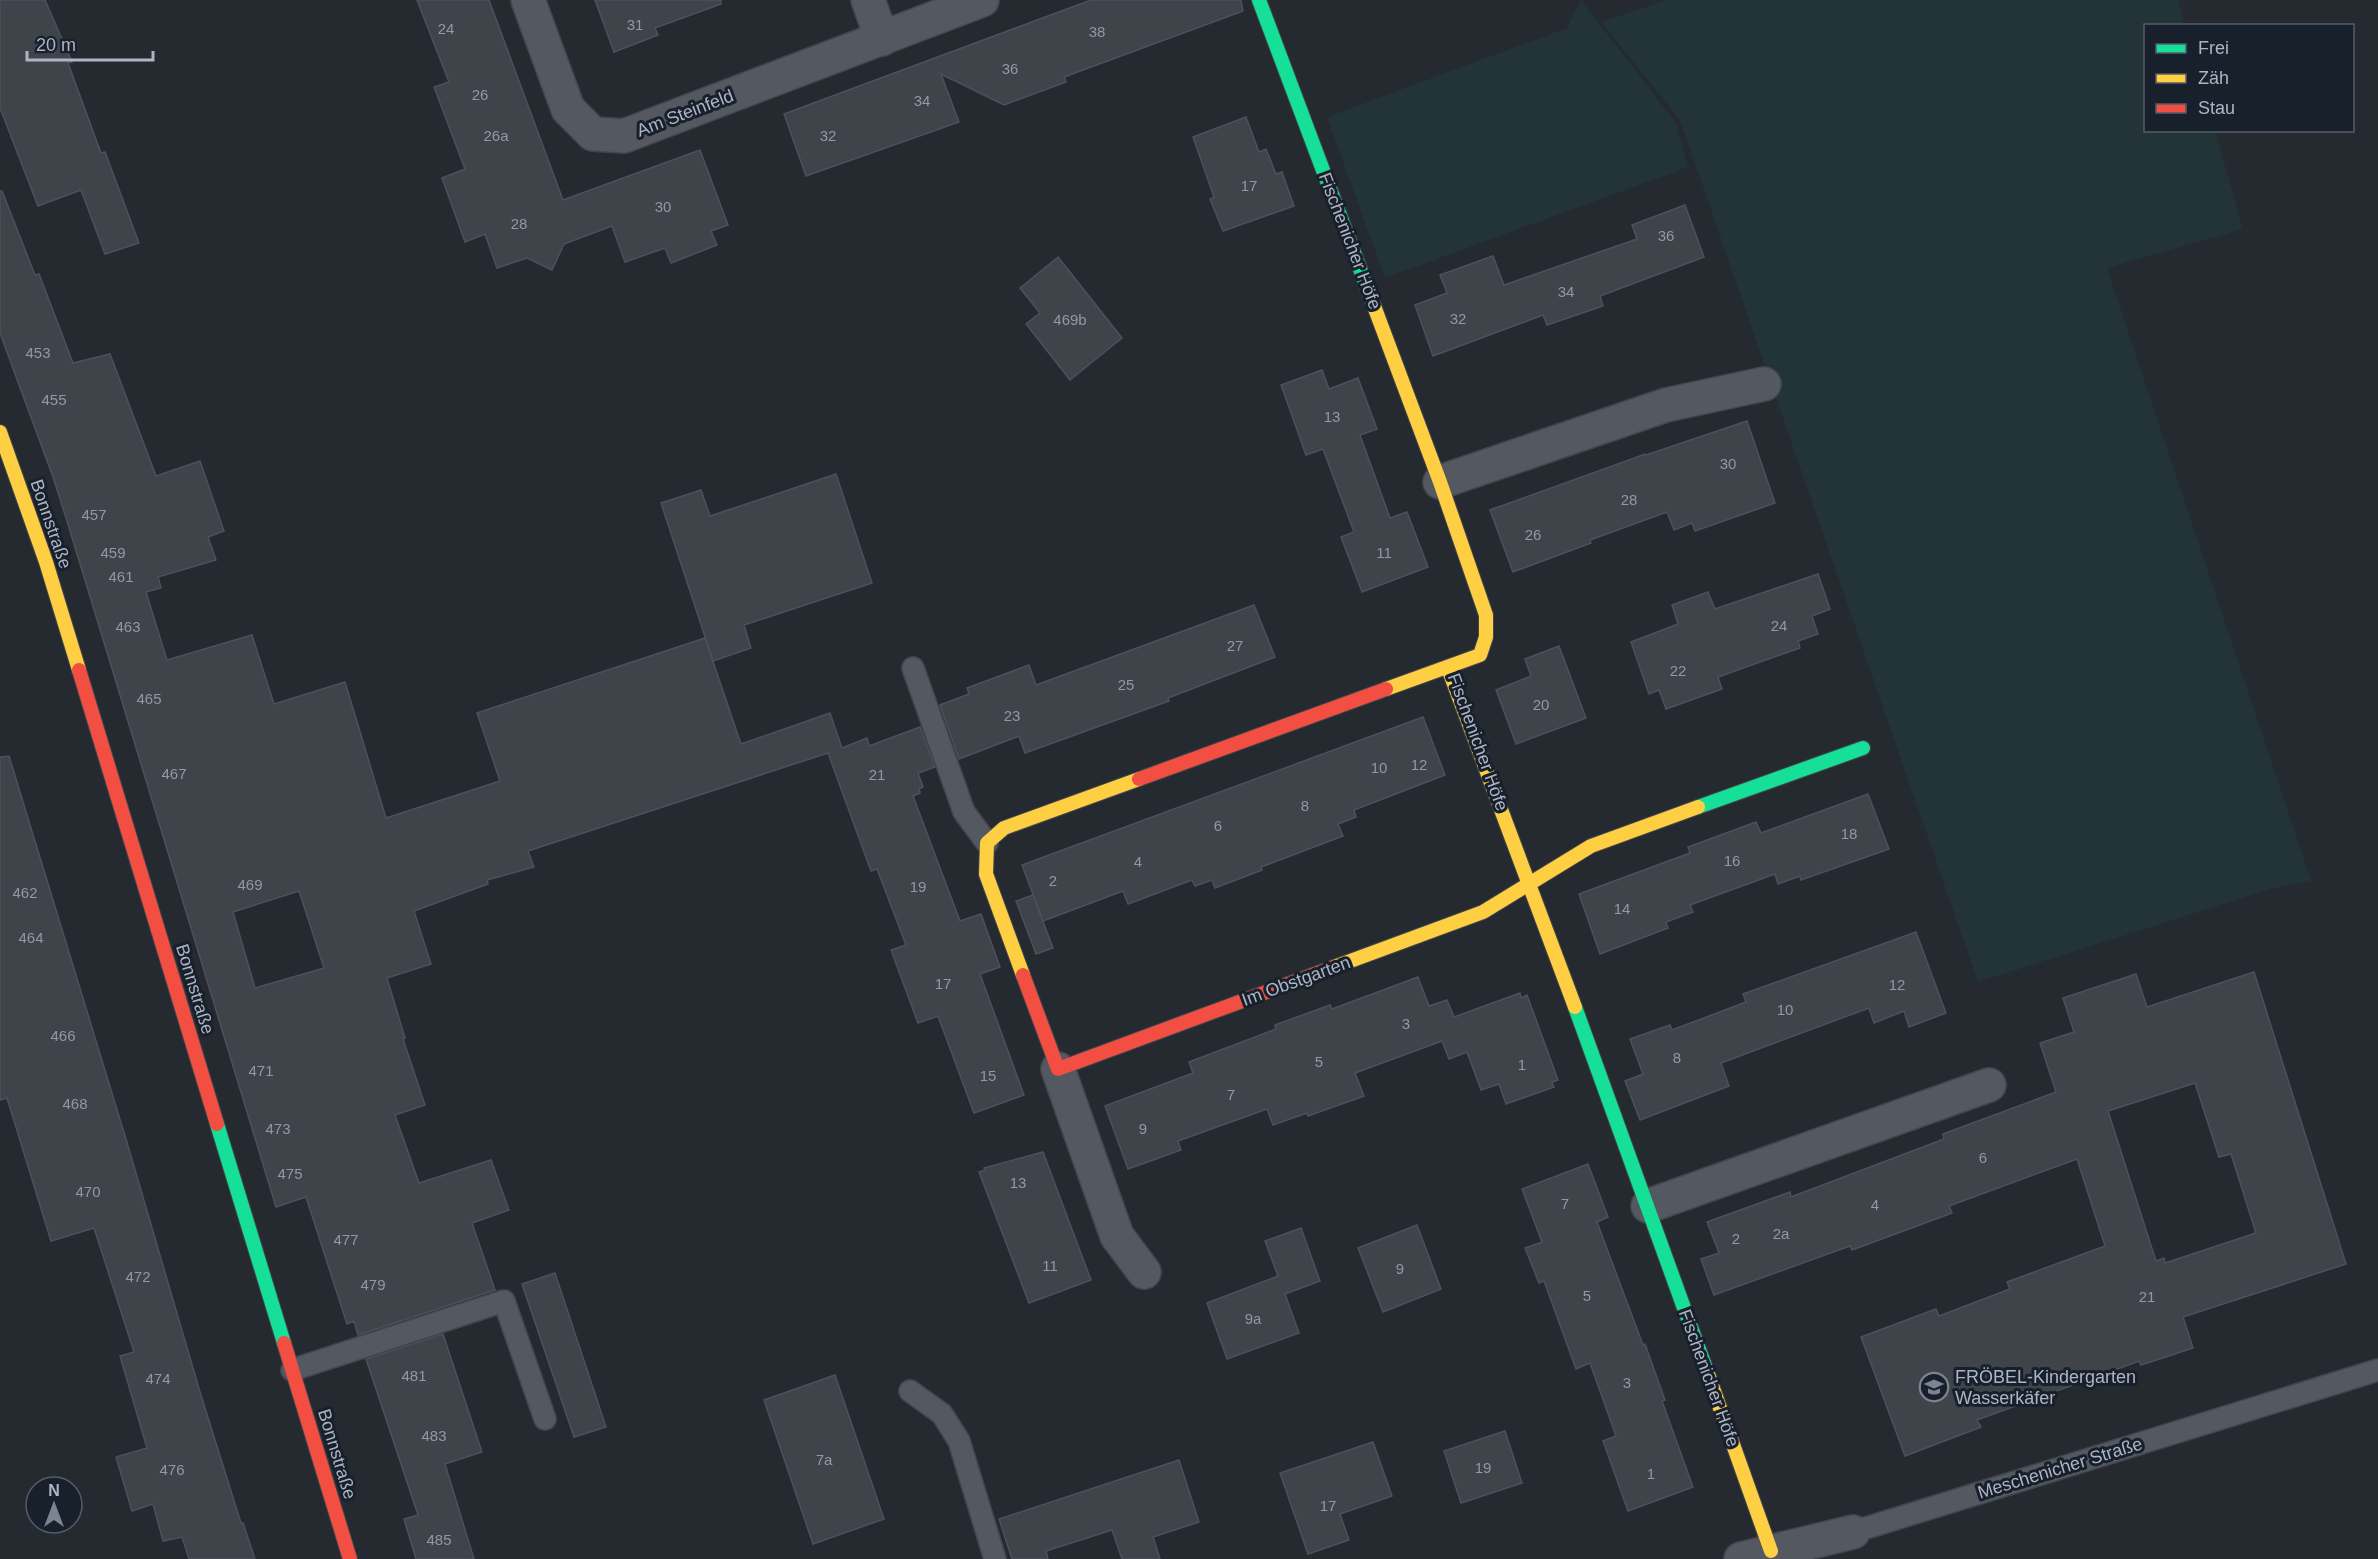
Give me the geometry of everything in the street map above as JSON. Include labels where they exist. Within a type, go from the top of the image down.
[{"type":"street","name":"Am Steinfeld","points":[[528,0],[568,109],[593,134],[624,136],[982,0]]},
{"type":"street","points":[[868,0],[882,39]]},
{"type":"street","name":"Fischenicher Höfe","points":[[1259,0],[1440,482],[1486,615],[1486,637],[1480,655],[1448,668],[1530,883],[1648,1206],[1756,1555]]},
{"type":"street","points":[[1440,482],[1666,405],[1764,384]]},
{"type":"street","name":"Bonnstraße","points":[[0,432],[46,562],[350,1559]]},
{"type":"street","points":[[1144,1272],[1117,1236],[986,874],[987,843],[1004,828],[1448,668]]},
{"type":"street","points":[[1530,883],[1591,846],[1863,748]]},
{"type":"street","name":"Im Obstgarten","points":[[1058,1069],[1483,912],[1530,883]]},
{"type":"street","points":[[1648,1206],[1989,1085]]},
{"type":"street","name":"Meschenicher Straße","points":[[1756,1555],[1853,1532]]},
{"type":"lane","points":[[913,668],[964,812],[987,843]]},
{"type":"lane","points":[[292,1370],[504,1301],[545,1419]]},
{"type":"lane","name":"Meschenicher Straße","points":[[1853,1532],[2378,1370]]},
{"type":"lane","points":[[910,1391],[942,1414],[959,1441],[995,1559]]},
{"type":"shaded area","points":[[1581,0],[1676,123],[1688,167],[1385,278],[1327,117],[1567,28]]},
{"type":"shaded area","points":[[1667,0],[2178,0],[2185,24],[2144,24],[2144,132],[2215,132],[2243,229],[2107,268],[2311,881],[2270,889],[1978,982],[1680,120],[1601,22]]},
{"type":"building","points":[[0,0],[45,0],[72,62],[68,63],[101,153],[105,152],[139,243],[105,254],[81,190],[38,206],[0,108]]},
{"type":"building","points":[[417,0],[489,0],[563,200],[700,150],[728,225],[711,231],[717,245],[671,263],[665,248],[625,262],[612,226],[564,244],[552,270],[527,258],[497,268],[485,234],[465,242],[442,178],[465,169],[434,87],[449,82]]},
{"type":"building","points":[[595,0],[721,0],[721,4],[655,28],[658,35],[614,52]]},
{"type":"building","points":[[1091,0],[1241,0],[1243,11],[1064,77],[1066,82],[1004,105],[941,74],[959,122],[806,176],[784,114]]},
{"type":"building","points":[[1246,117],[1259,152],[1266,149],[1276,174],[1282,172],[1294,206],[1223,231],[1210,199],[1214,197],[1193,137]]},
{"type":"building","points":[[0,191],[2,191],[35,275],[39,274],[73,363],[110,354],[156,476],[200,461],[224,531],[208,537],[216,560],[158,577],[161,588],[146,592],[167,660],[252,635],[274,704],[345,682],[386,818],[500,781],[477,713],[705,638],[741,744],[830,713],[842,748],[867,738],[869,746],[920,727],[935,767],[918,773],[923,787],[919,789],[920,793],[913,796],[960,921],[981,914],[1000,967],[980,974],[1024,1095],[974,1113],[938,1016],[918,1023],[891,950],[906,945],[877,869],[871,871],[828,753],[528,851],[534,867],[487,880],[488,884],[414,911],[431,964],[387,978],[405,1038],[403,1039],[425,1105],[395,1115],[419,1183],[491,1160],[509,1210],[472,1223],[495,1290],[358,1335],[354,1321],[347,1324],[306,1197],[276,1207],[67,521],[0,333]],"holes":[[[299,891],[324,968],[255,988],[233,912]]]},
{"type":"building","points":[[1685,205],[1704,257],[1600,296],[1603,306],[1547,325],[1543,315],[1433,356],[1415,305],[1447,293],[1440,275],[1493,256],[1504,285],[1637,239],[1632,225]]},
{"type":"building","points":[[1058,257],[1122,338],[1070,380],[1026,324],[1040,313],[1020,288]]},
{"type":"building","points":[[1322,370],[1329,389],[1358,378],[1377,429],[1360,435],[1390,518],[1407,512],[1428,567],[1362,592],[1341,537],[1354,532],[1323,449],[1306,455],[1281,385]]},
{"type":"building","points":[[1747,421],[1775,503],[1695,531],[1692,523],[1674,530],[1667,512],[1590,540],[1591,543],[1513,572],[1490,510],[1645,454]]},
{"type":"building","points":[[836,474],[872,583],[744,625],[751,648],[713,661],[661,503],[701,490],[710,516]]},
{"type":"building","points":[[1818,574],[1830,609],[1812,616],[1818,634],[1798,641],[1800,648],[1718,677],[1722,689],[1666,709],[1659,690],[1649,694],[1631,642],[1678,624],[1672,605],[1708,592],[1715,609]]},
{"type":"building","points":[[1254,605],[1275,657],[1168,698],[1169,701],[1025,753],[1019,736],[959,759],[940,705],[969,694],[967,688],[1029,665],[1036,685]]},
{"type":"building","points":[[1559,646],[1586,718],[1516,744],[1496,690],[1531,676],[1525,659]]},
{"type":"building","points":[[1423,717],[1445,775],[1354,810],[1356,817],[1338,824],[1343,836],[1261,867],[1262,870],[1215,888],[1212,880],[1195,886],[1192,880],[1128,904],[1123,891],[1043,921],[1022,865]]},
{"type":"building","points":[[9,756],[126,1139],[200,1392],[241,1523],[243,1523],[255,1559],[189,1559],[182,1537],[163,1541],[153,1504],[132,1511],[116,1457],[147,1448],[120,1356],[134,1352],[94,1228],[51,1241],[7,1098],[0,1100],[0,757]]},
{"type":"building","points":[[1868,794],[1889,849],[1801,880],[1800,876],[1778,884],[1775,874],[1690,905],[1693,912],[1666,922],[1668,928],[1600,954],[1579,894],[1690,853],[1688,847],[1756,822],[1761,833]]},
{"type":"building","points":[[1033,895],[1053,948],[1036,954],[1016,901]]},
{"type":"building","points":[[1916,932],[1946,1013],[1909,1027],[1904,1011],[1874,1023],[1869,1008],[1721,1063],[1729,1086],[1640,1120],[1625,1081],[1643,1074],[1630,1039],[1670,1025],[1672,1030],[1746,1002],[1743,994]]},
{"type":"building","points":[[2254,972],[2346,1264],[2183,1317],[2193,1348],[2141,1365],[2139,1361],[1977,1420],[1981,1427],[1905,1456],[1861,1337],[1936,1309],[1939,1316],[2010,1289],[2007,1282],[2105,1246],[2077,1159],[1949,1206],[1952,1213],[1852,1250],[1850,1246],[1714,1295],[1701,1259],[1719,1253],[1707,1222],[1790,1192],[1791,1197],[1944,1139],[1943,1134],[2056,1092],[2040,1043],[2074,1032],[2063,998],[2136,974],[2147,1007]],"holes":[[[2195,1083],[2219,1157],[2231,1154],[2256,1233],[2165,1263],[2164,1258],[2156,1261],[2108,1111]]]},
{"type":"building","points":[[1418,977],[1429,1006],[1447,1000],[1454,1017],[1520,993],[1521,998],[1527,995],[1558,1080],[1552,1082],[1554,1087],[1506,1104],[1499,1084],[1481,1090],[1467,1052],[1449,1059],[1442,1041],[1355,1073],[1364,1096],[1308,1116],[1307,1113],[1273,1125],[1267,1109],[1178,1141],[1181,1150],[1128,1169],[1105,1106],[1193,1073],[1189,1062],[1276,1029],[1275,1025],[1330,1005],[1332,1009]]},
{"type":"building","points":[[1043,1152],[1091,1280],[1029,1303],[979,1172],[985,1170],[984,1168]]},
{"type":"building","points":[[1588,1164],[1608,1217],[1597,1222],[1643,1345],[1645,1344],[1665,1400],[1662,1401],[1693,1487],[1628,1511],[1603,1441],[1616,1436],[1590,1363],[1576,1369],[1544,1281],[1539,1283],[1525,1248],[1542,1242],[1522,1189]]},
{"type":"building","points":[[1417,1225],[1441,1289],[1383,1312],[1358,1248]]},
{"type":"building","points":[[1301,1228],[1320,1281],[1285,1294],[1299,1333],[1227,1359],[1207,1303],[1278,1276],[1265,1241]]},
{"type":"building","points":[[555,1273],[606,1427],[574,1437],[522,1284]]},
{"type":"building","points":[[443,1334],[482,1452],[445,1464],[474,1559],[416,1559],[404,1519],[418,1515],[366,1359]]},
{"type":"building","points":[[835,1375],[884,1519],[813,1544],[764,1400]]},
{"type":"building","points":[[1505,1431],[1522,1483],[1461,1503],[1444,1451]]},
{"type":"building","points":[[1373,1442],[1392,1496],[1340,1514],[1349,1540],[1308,1554],[1280,1473]]},
{"type":"building","points":[[1179,1460],[1199,1522],[1153,1537],[1160,1559],[1122,1559],[1112,1530],[1046,1551],[1048,1559],[1012,1559],[999,1519]]},
{"type":"traffic: fast","points":[[1259,0],[1374,306]]},
{"type":"traffic: fast","points":[[1698,807],[1863,748]]},
{"type":"traffic: fast","points":[[1575,1007],[1709,1377]]},
{"type":"traffic: fast","points":[[217,1124],[284,1343]]},
{"type":"traffic: slow","points":[[1374,306],[1440,482],[1486,615],[1486,637],[1480,655],[1386,689]]},
{"type":"traffic: slow","points":[[0,432],[46,562],[79,670]]},
{"type":"traffic: slow","points":[[1448,668],[1575,1007]]},
{"type":"traffic: slow","points":[[1023,975],[986,874],[987,843],[1004,828],[1139,779]]},
{"type":"traffic: slow","points":[[1334,967],[1483,912],[1591,846],[1698,807]]},
{"type":"traffic: slow","points":[[1709,1377],[1771,1551]]},
{"type":"traffic: jam","points":[[79,670],[217,1124]]},
{"type":"traffic: jam","points":[[1139,779],[1386,689]]},
{"type":"traffic: jam","points":[[1023,975],[1058,1069],[1334,967]]},
{"type":"traffic: jam","points":[[284,1343],[350,1559]]},
{"type":"place","name":"FRÖBEL-Kindergarten Wasserkäfer","points":[[1934,1387]]}]
